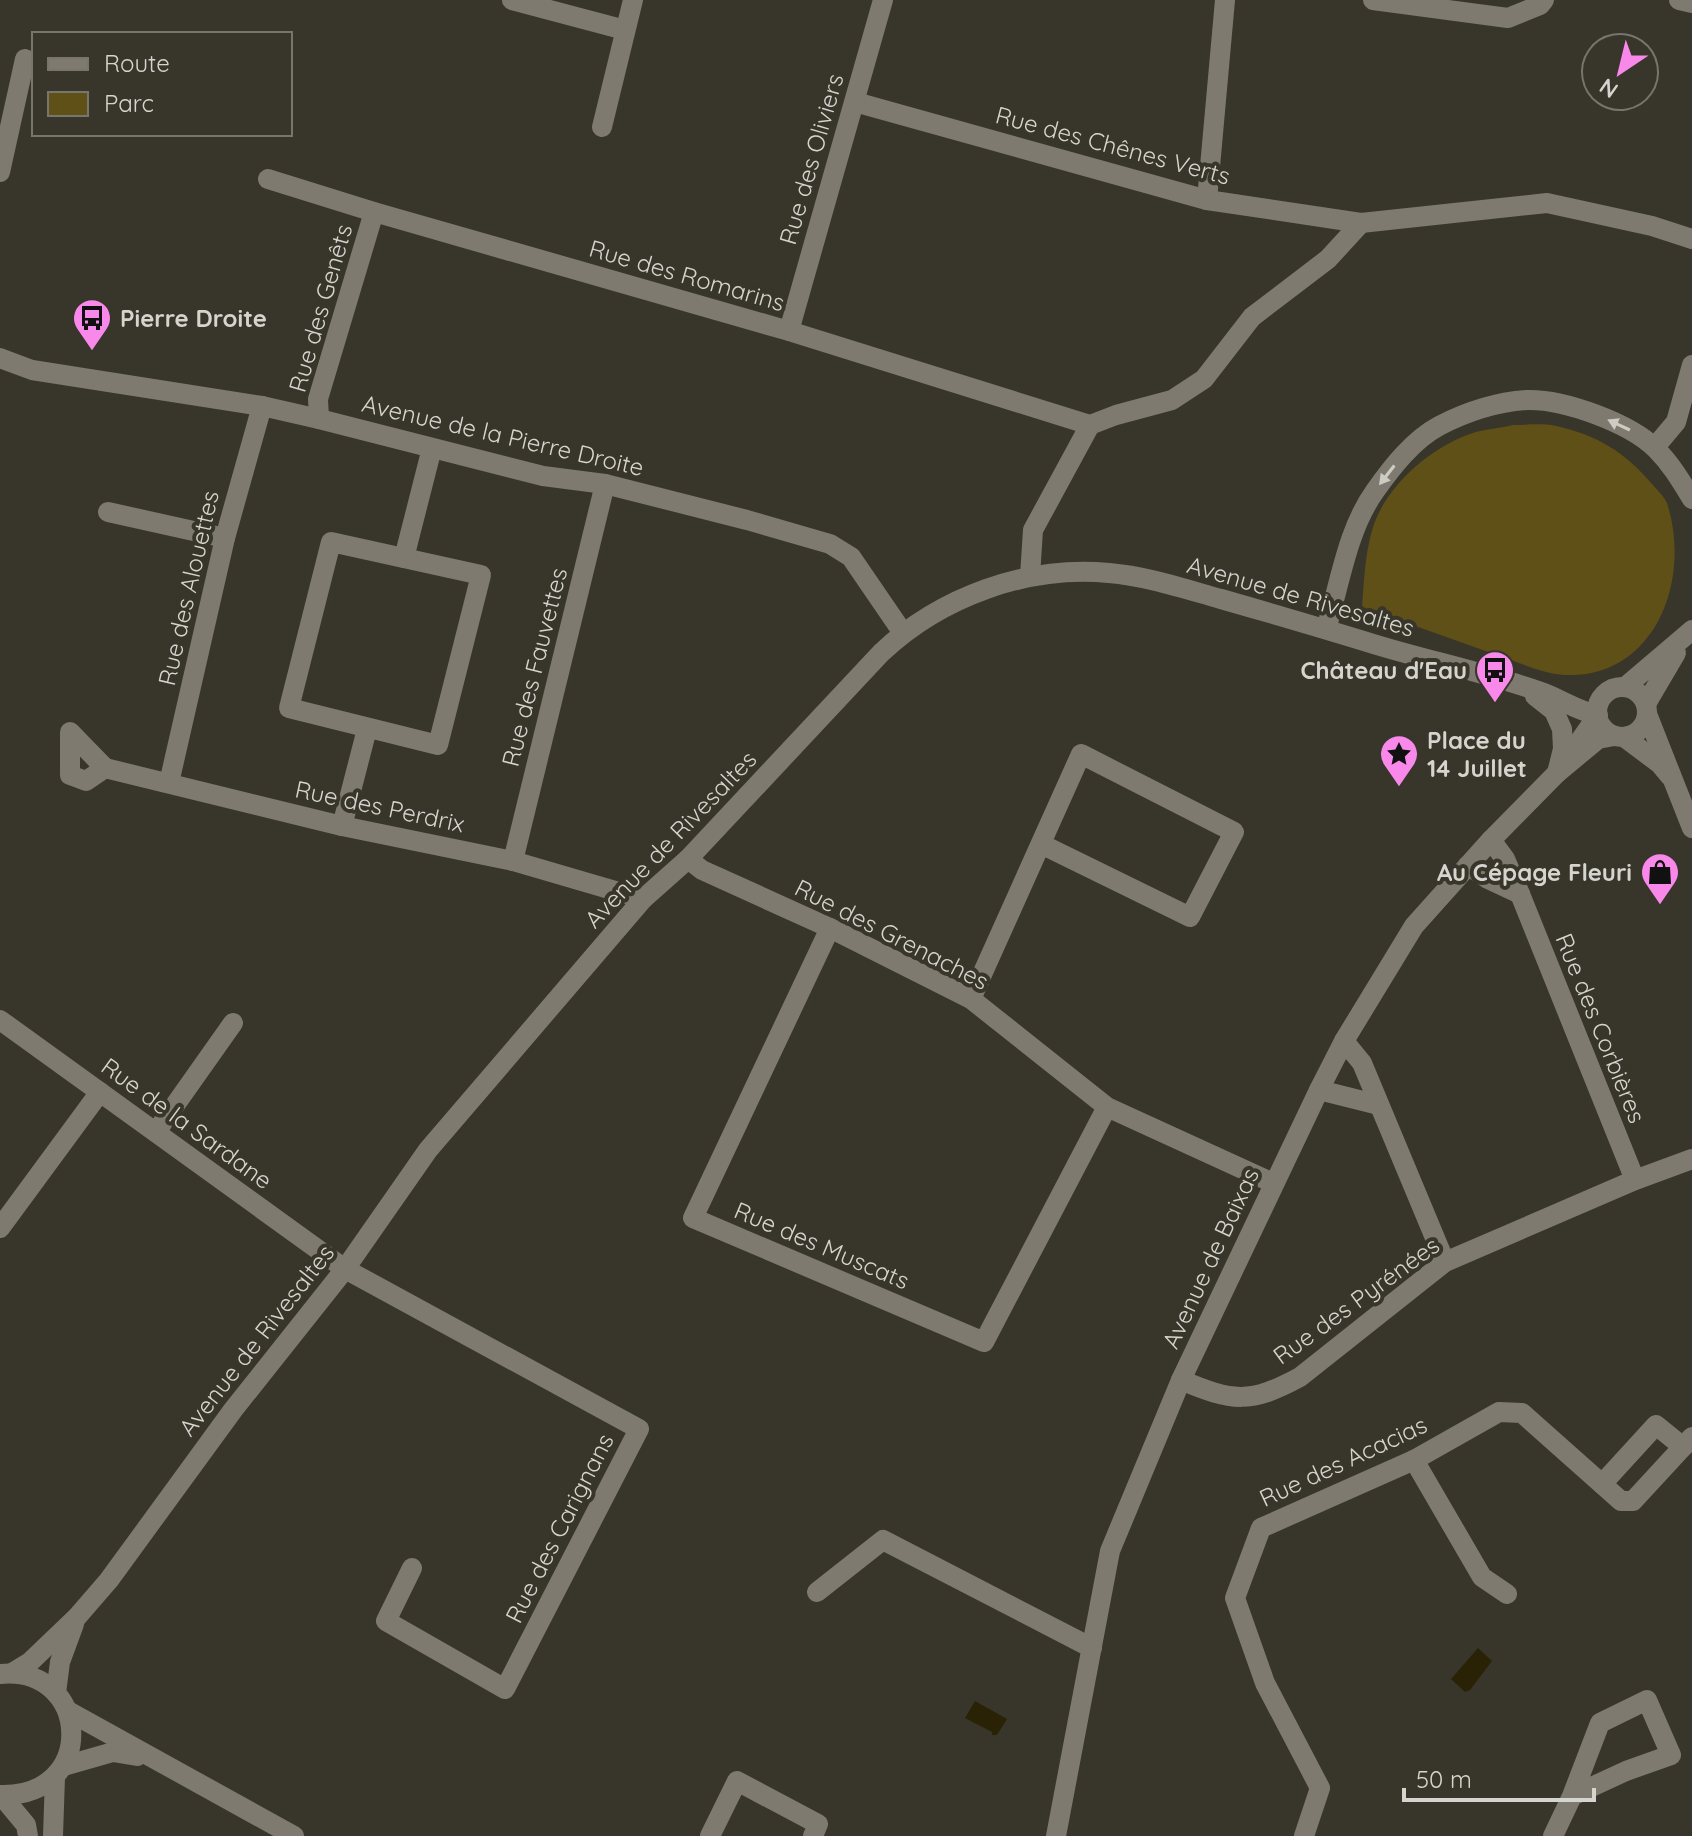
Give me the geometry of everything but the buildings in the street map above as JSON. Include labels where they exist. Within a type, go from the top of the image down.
[{"type":"street","points":[[512,0],[625,30]]},
{"type":"street","points":[[602,127],[633,0]]},
{"type":"street","name":"Rue des Oliviers","points":[[789,331],[883,0]]},
{"type":"street","points":[[1207,200],[1225,0]]},
{"type":"street","points":[[1373,0],[1508,18],[1540,5],[1544,0]]},
{"type":"street","points":[[1679,0],[1692,3]]},
{"type":"street","points":[[0,172],[25,59]]},
{"type":"street","name":"Rue des Chênes Verts","points":[[855,102],[1207,200],[1361,223],[1547,203],[1652,226],[1692,239]]},
{"type":"street","name":"Rue des Romarins","points":[[268,179],[789,331],[1090,425]]},
{"type":"street","name":"Rue des Genêts","points":[[319,419],[318,399],[374,212]]},
{"type":"street","points":[[1030,576],[1033,530],[1090,425],[1172,400],[1204,379],[1252,317],[1328,259],[1361,223]]},
{"type":"street","name":"Avenue de la Pierre Droite","points":[[0,358],[32,370],[262,406],[543,476],[605,484],[830,544],[851,557],[903,633]]},
{"type":"street","points":[[1655,447],[1676,422],[1692,365]]},
{"type":"street","points":[[1326,629],[1353,534],[1373,494],[1402,455],[1437,427],[1490,405],[1529,400],[1576,408],[1625,426],[1655,447],[1676,472],[1692,499]]},
{"type":"street","name":"Rue des Alouettes","points":[[169,783],[225,538],[262,406]]},
{"type":"street","points":[[404,558],[432,448]]},
{"type":"street","name":"Rue des Fauvettes","points":[[513,861],[605,484]]},
{"type":"street","points":[[108,512],[225,538]]},
{"type":"street","points":[[331,542],[404,558],[481,575],[438,745],[289,708],[331,542]]},
{"type":"street","name":"Avenue de Rivesaltes","points":[[3,1674],[30,1662],[77,1617],[109,1580],[233,1410],[345,1269],[428,1150],[643,899],[688,859],[903,633],[948,606],[984,590],[1030,576],[1069,572],[1110,573],[1178,587],[1326,629],[1532,690],[1598,715]]},
{"type":"street","points":[[1675,783],[1660,764],[1600,724],[1598,715],[1600,701],[1691,633]]},
{"type":"street","points":[[1619,736],[1637,732],[1646,721],[1647,709],[1691,633]]},
{"type":"street","points":[[1617,688],[1638,692],[1692,828]]},
{"type":"street","name":"Avenue de Rivesaltes","points":[[1532,690],[1589,694],[1617,688]]},
{"type":"street","points":[[1532,690],[1554,711],[1562,729],[1563,749],[1557,773]]},
{"type":"street","name":"Avenue de Baixas","points":[[1557,773],[1598,715]]},
{"type":"street","points":[[342,826],[367,729]]},
{"type":"street","name":"Avenue de Baixas","points":[[1056,1836],[1110,1551],[1181,1380],[1273,1183],[1344,1041],[1414,926],[1468,865],[1557,773],[1598,739],[1619,736]]},
{"type":"street","points":[[971,999],[1081,754],[1234,832],[1190,917],[1041,844]]},
{"type":"street","name":"Rue des Perdrix","points":[[105,768],[342,826],[513,861],[643,899]]},
{"type":"street","name":"Rue des Corbières","points":[[1491,840],[1505,859],[1520,894],[1635,1180]]},
{"type":"street","name":"Rue des Grenaches","points":[[688,859],[702,870],[830,928],[971,999],[1107,1107],[1273,1183]]},
{"type":"street","points":[[1468,865],[1488,879],[1520,894]]},
{"type":"street","name":"Rue des Muscats","points":[[830,928],[693,1218],[984,1342],[1107,1107]]},
{"type":"street","name":"Rue de la Sardane","points":[[0,1020],[345,1269]]},
{"type":"street","points":[[156,1132],[233,1023]]},
{"type":"street","points":[[1344,1041],[1362,1063],[1445,1262]]},
{"type":"street","points":[[1319,1090],[1379,1105]]},
{"type":"street","points":[[0,1228],[100,1092]]},
{"type":"street","name":"Rue des Pyrénées","points":[[1181,1380],[1230,1397],[1262,1395],[1278,1389],[1300,1377],[1445,1262],[1635,1180],[1692,1159]]},
{"type":"street","name":"Rue des Carignans","points":[[345,1269],[639,1429],[505,1689],[386,1621],[412,1568]]},
{"type":"street","name":"Rue des Acacias","points":[[1304,1836],[1320,1788],[1265,1683],[1235,1598],[1261,1528],[1414,1460],[1499,1412],[1522,1413],[1621,1501],[1633,1501],[1687,1442],[1656,1425],[1602,1484]]},
{"type":"street","points":[[1414,1460],[1482,1577],[1507,1594]]},
{"type":"street","points":[[817,1592],[883,1540],[1092,1648]]},
{"type":"street","name":"Avenue de Rivesaltes","points":[[56,1693],[60,1662],[77,1617]]},
{"type":"street","points":[[3,1674],[28,1675],[43,1682],[56,1693],[68,1711],[72,1729],[71,1749],[59,1772],[53,1836]]},
{"type":"street","points":[[1553,1836],[1600,1723],[1647,1700],[1671,1755],[1626,1771],[1572,1796]]},
{"type":"street","points":[[68,1711],[294,1836]]},
{"type":"street","points":[[0,1795],[20,1795],[39,1789],[59,1772],[113,1752],[153,1758]]},
{"type":"street","points":[[710,1836],[737,1781],[818,1824],[813,1836]]},
{"type":"street","points":[[0,1795],[26,1825],[28,1836]]},
{"type":"green space","points":[[1513,425],[1556,426],[1584,434],[1609,446],[1642,473],[1667,503],[1673,533],[1674,563],[1669,592],[1659,619],[1643,643],[1622,661],[1596,672],[1564,675],[1546,672],[1362,607],[1373,527],[1400,481],[1428,456],[1460,438]]},
{"type":"shaded area","points":[[1478,1648],[1492,1661],[1470,1690],[1465,1692],[1451,1679]]},
{"type":"shaded area","points":[[975,1701],[1007,1719],[997,1735],[965,1718]]},
{"type":"place","name":"Pierre Droite","points":[[92,352]]},
{"type":"place","name":"Château d'Eau","points":[[1495,704]]},
{"type":"place","name":"Place du 14 Juillet","points":[[1399,788]]},
{"type":"place","name":"Au Cépage Fleuri","points":[[1660,906]]}]
